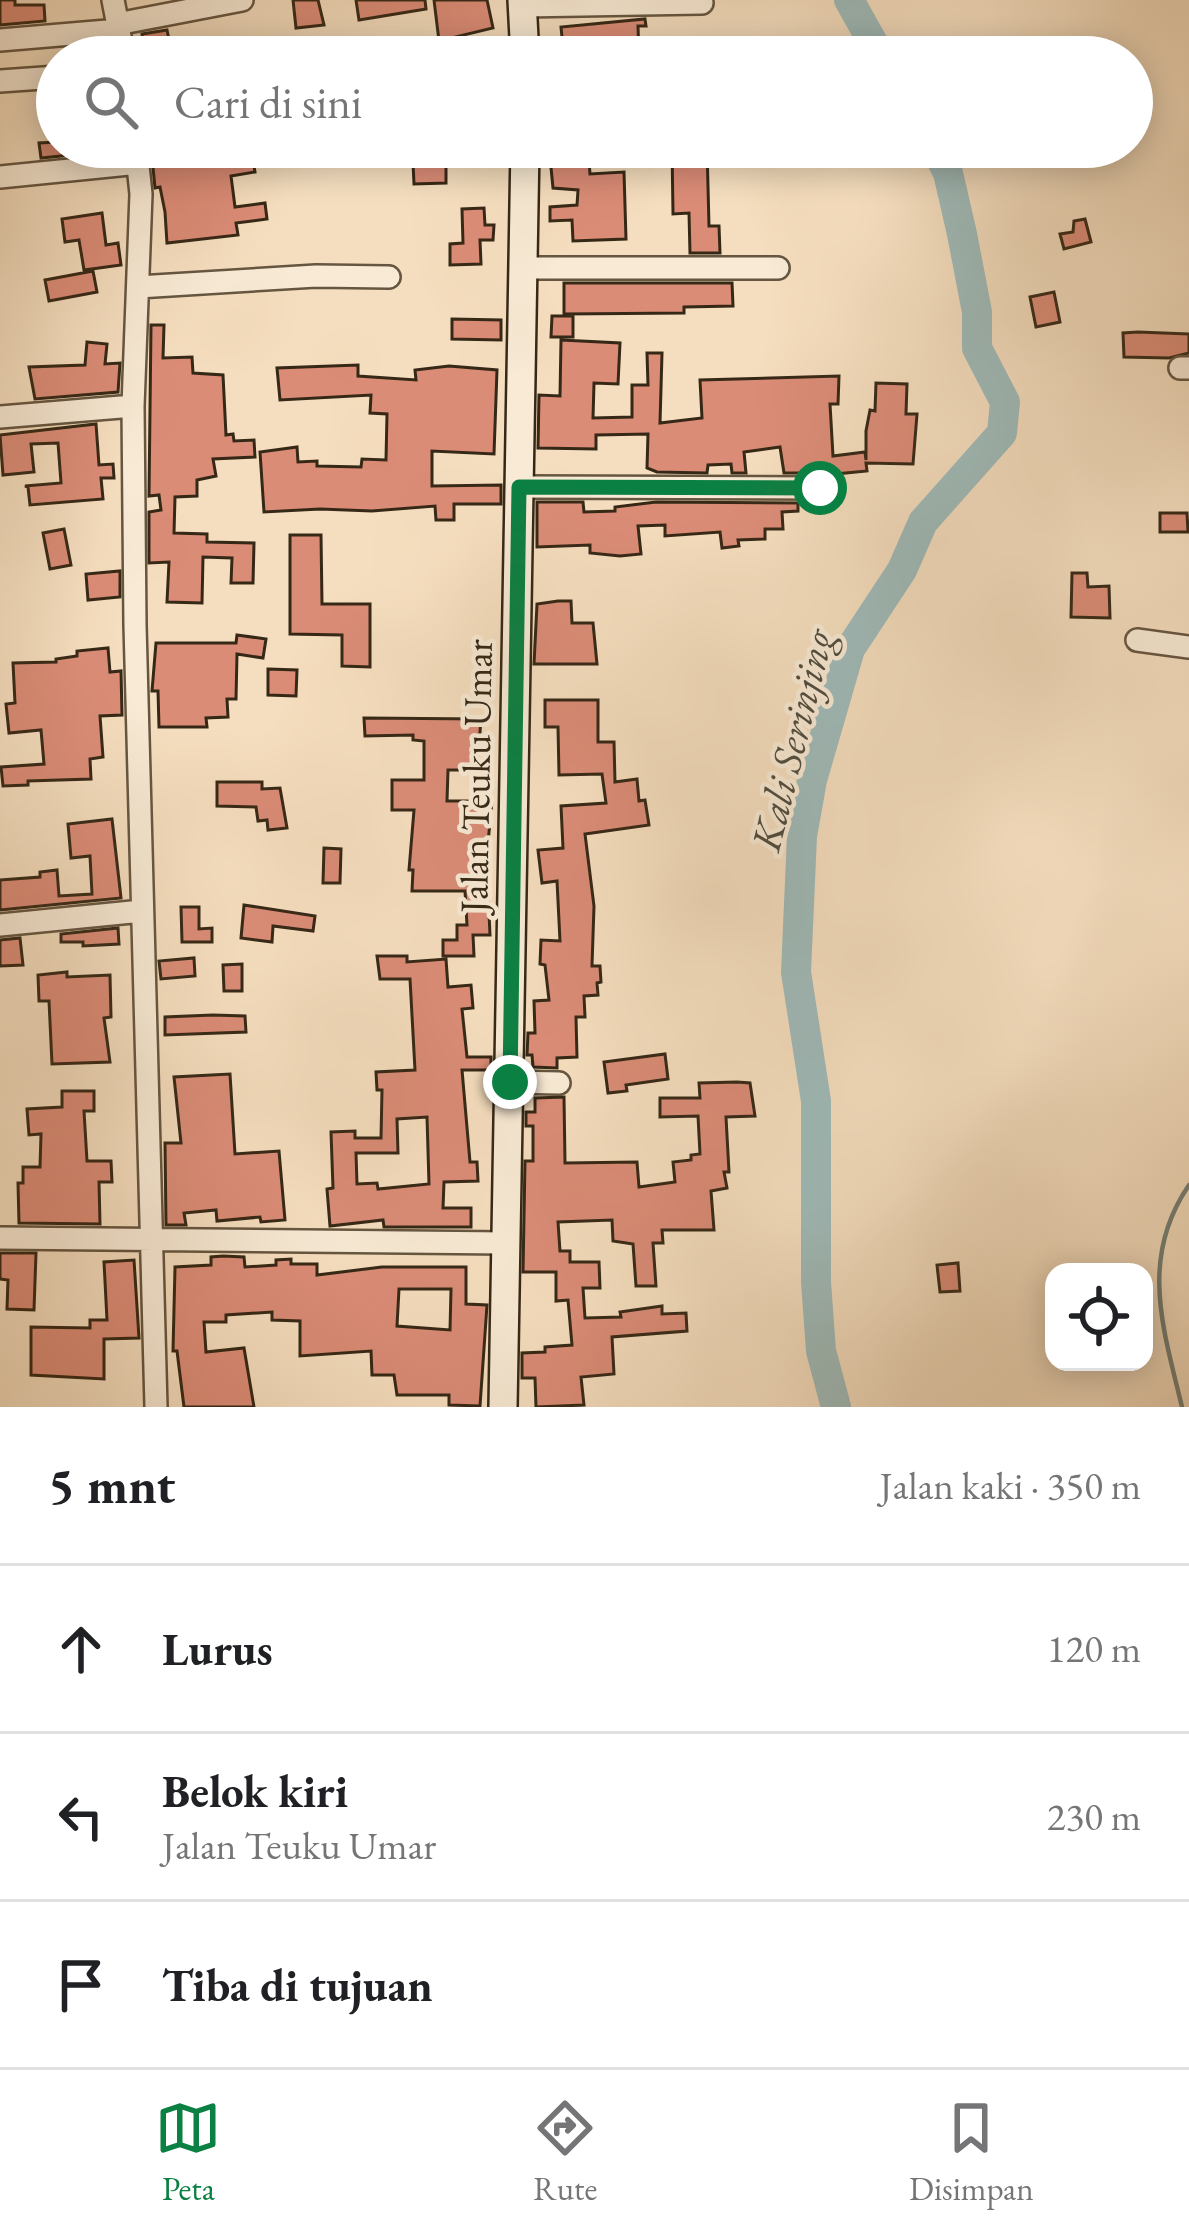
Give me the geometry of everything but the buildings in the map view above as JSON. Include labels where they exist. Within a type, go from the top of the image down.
[{"type":"main road","points":[[522,3],[524,36]]},
{"type":"main road","name":"Jalan Teuku Umar","points":[[503,1407],[524,168]]},
{"type":"street","points":[[113,0],[120,36]]},
{"type":"street","points":[[36,36],[118,27],[242,0]]},
{"type":"street","points":[[522,3],[702,3]]},
{"type":"street","points":[[0,40],[36,36]]},
{"type":"street","points":[[0,81],[36,78]]},
{"type":"street","points":[[0,177],[56,168]]},
{"type":"street","points":[[138,168],[133,406],[156,1407]]},
{"type":"street","points":[[523,268],[778,268]]},
{"type":"street","points":[[138,287],[316,276],[389,278]]},
{"type":"street","points":[[0,417],[133,406]]},
{"type":"street","points":[[519,487],[820,488]]},
{"type":"street","points":[[1137,640],[1189,647]]},
{"type":"street","points":[[0,925],[142,910]]},
{"type":"street","points":[[510,1082],[559,1083]]},
{"type":"street","points":[[0,1238],[506,1243]]},
{"type":"waterway","name":"Kali Serinjing","points":[[849,0],[869,36]]},
{"type":"waterway","name":"Kali Serinjing","points":[[836,1407],[821,1351],[816,1282],[816,1101],[796,972],[802,836],[812,780],[850,649],[902,570],[923,522],[1002,433],[1005,402],[977,348],[977,312],[946,168]]},
{"type":"waterway","points":[[1182,1407],[1163,1321],[1160,1266],[1164,1239],[1189,1185]]},
{"type":"route","points":[[510,1082],[519,487],[820,488]]}]
